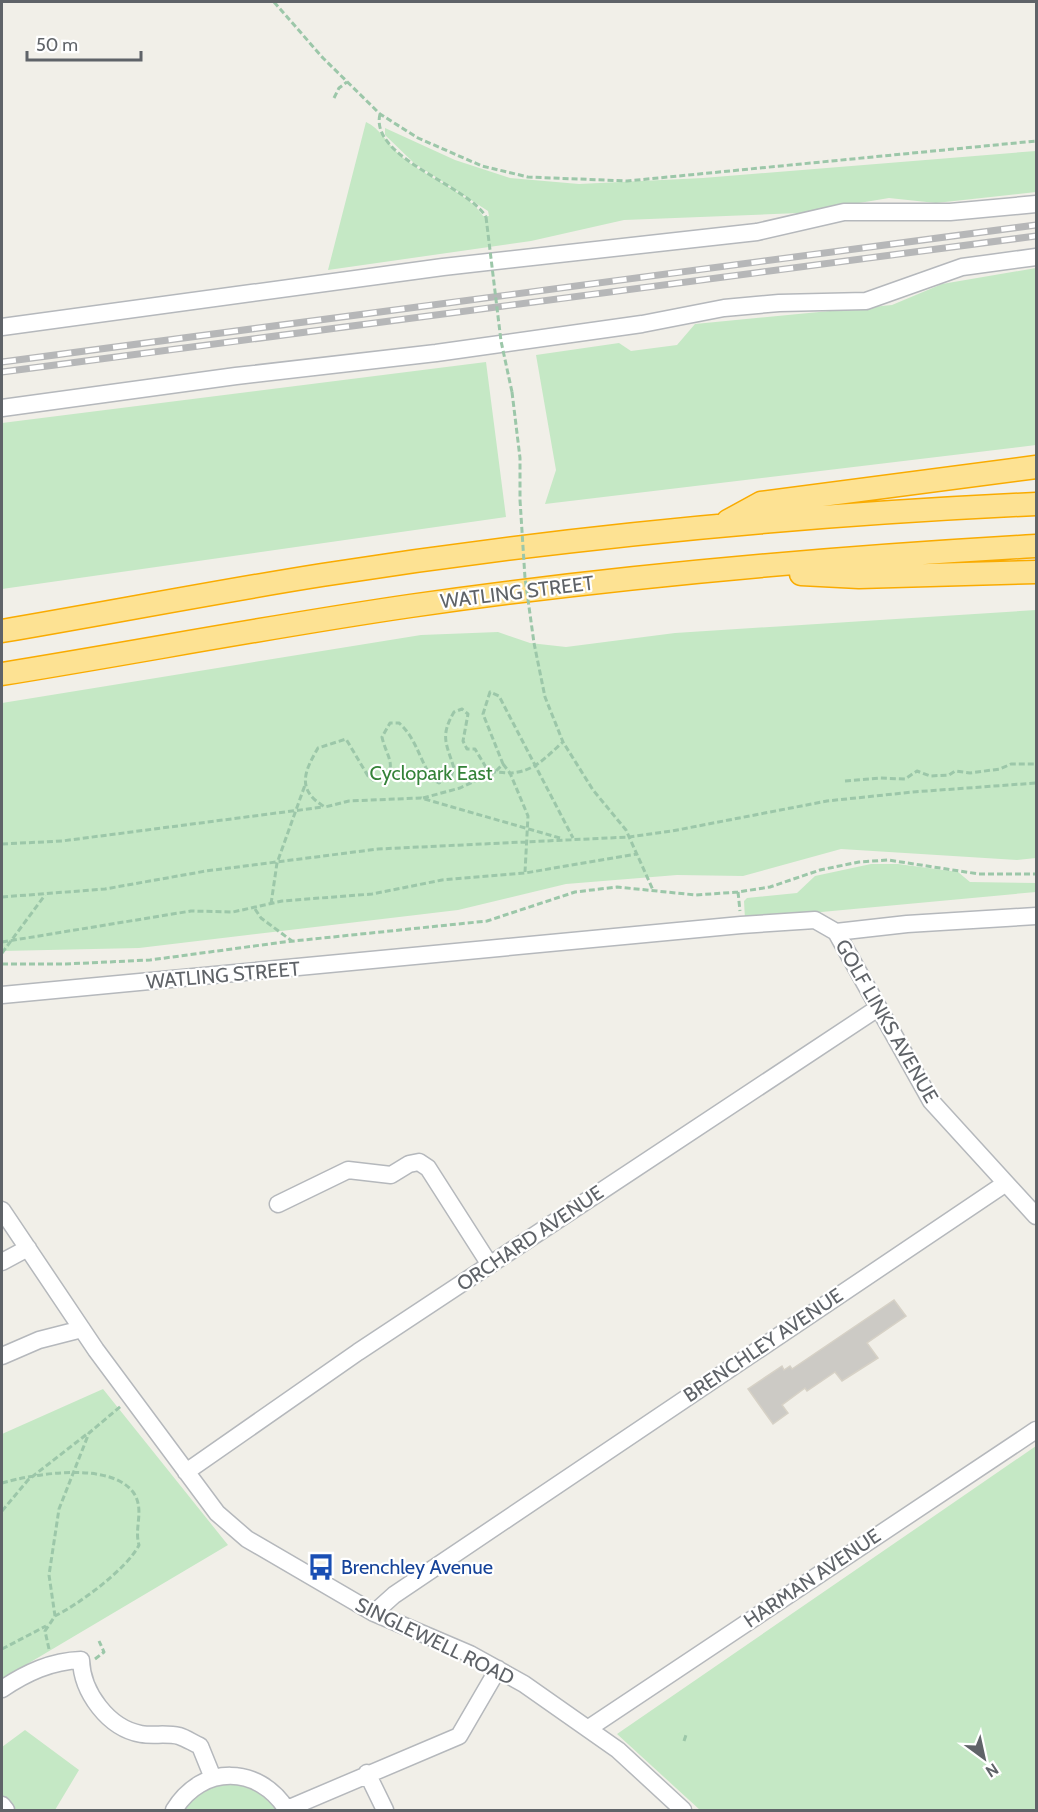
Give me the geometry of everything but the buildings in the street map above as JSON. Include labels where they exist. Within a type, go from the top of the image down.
[{"type":"highway","points":[[722,525],[761,503],[1036,467]]},
{"type":"highway","points":[[2,631],[322,575],[511,549],[722,525],[1036,504]]},
{"type":"highway","name":"WATLING STREET","points":[[2,674],[257,629],[411,606],[718,569],[898,554],[1036,546]]},
{"type":"highway","points":[[718,569],[859,577],[1036,572]]},
{"type":"street","points":[[2,327],[443,267],[756,232],[844,212],[950,212],[1036,204]]},
{"type":"street","points":[[2,408],[236,376],[436,353],[642,324],[724,308],[779,303],[866,301],[962,267],[1036,257]]},
{"type":"street","points":[[836,932],[908,924],[1036,916]]},
{"type":"street","name":"WATLING STREET","points":[[2,995],[741,925],[815,920],[836,932]]},
{"type":"street","name":"GOLF LINKS AVENUE","points":[[836,932],[931,1101],[1036,1216]]},
{"type":"street","name":"ORCHARD AVENUE","points":[[186,1472],[291,1397],[878,1008]]},
{"type":"street","points":[[278,1204],[348,1170],[391,1174],[409,1164],[419,1162],[428,1168],[490,1265]]},
{"type":"street","name":"BRENCHLEY AVENUE","points":[[374,1613],[394,1595],[470,1543],[1006,1183]]},
{"type":"street","name":"SINGLEWELL ROAD","points":[[2,1210],[82,1329],[217,1513],[247,1539],[374,1613],[470,1654],[498,1669],[589,1728],[618,1750],[683,1810]]},
{"type":"street","points":[[2,1262],[28,1248]]},
{"type":"street","points":[[2,1356],[39,1340],[82,1329]]},
{"type":"street","name":"HARMAN AVENUE","points":[[589,1728],[1036,1430]]},
{"type":"street","points":[[2,1689],[34,1670],[62,1661],[86,1661],[82,1676],[98,1707],[109,1718],[141,1734],[178,1736],[200,1746],[213,1778]]},
{"type":"street","points":[[174,1810],[198,1785],[213,1778],[236,1776],[262,1783],[278,1797],[287,1810],[368,1773],[459,1736],[498,1669]]},
{"type":"street","points":[[368,1773],[385,1810]]},
{"type":"street","points":[[2,1805],[6,1810]]},
{"type":"path","points":[[274,2],[347,82],[380,114],[417,138],[471,162],[528,177],[627,181],[1036,141]]},
{"type":"path","points":[[334,98],[339,88],[347,82]]},
{"type":"path","points":[[380,114],[380,128],[396,150],[466,198],[486,217],[502,347],[512,392],[520,458],[525,578],[534,642],[545,696],[563,742],[593,790],[629,837],[653,890]]},
{"type":"path","points":[[525,873],[528,816],[510,773],[502,764],[492,744],[483,714],[490,692],[500,696],[573,838]]},
{"type":"path","points":[[271,904],[277,862],[305,785],[307,767],[318,748],[338,739],[346,739],[352,745],[368,776],[373,780],[384,779],[390,773],[391,763],[382,737],[390,723],[399,723],[410,733],[430,777],[439,783],[451,776],[454,768],[444,740],[447,724],[454,712],[462,710],[468,714],[464,741],[467,749],[476,749],[487,769],[495,772],[523,772],[535,767],[563,742]]},
{"type":"path","points":[[2,844],[62,841],[325,807],[349,801],[421,798],[460,788],[495,772],[502,764]]},
{"type":"path","points":[[845,781],[880,778],[906,779],[917,771],[930,776],[949,775],[955,771],[970,773],[1000,769],[1011,764],[1036,764]]},
{"type":"path","points":[[2,897],[105,889],[206,871],[378,849],[629,837],[827,801],[1036,783]]},
{"type":"path","points":[[305,785],[313,800],[325,807]]},
{"type":"path","points":[[421,798],[563,839]]},
{"type":"path","points":[[2,942],[191,911],[234,912],[271,904],[372,894],[442,880],[525,873],[637,854]]},
{"type":"path","points":[[2,964],[150,960],[292,941],[487,921],[575,892],[617,887],[696,895],[738,892],[775,885],[842,865],[880,861],[915,863],[979,874],[1036,874]]},
{"type":"path","points":[[2,953],[7,943],[45,895]]},
{"type":"path","points":[[255,909],[261,918],[292,941]]},
{"type":"path","points":[[118,1398],[129,1413]]},
{"type":"path","points":[[2,1511],[35,1475],[123,1405]]},
{"type":"path","points":[[55,1616],[49,1575],[59,1509],[89,1433]]},
{"type":"path","points":[[2,1483],[35,1475],[72,1474],[107,1477],[130,1489],[140,1509],[136,1537],[139,1545],[122,1567],[76,1606],[55,1616],[46,1626],[2,1649]]},
{"type":"path","points":[[46,1626],[49,1665]]},
{"type":"path","points":[[86,1661],[104,1652],[99,1641]]},
{"type":"path","points":[[684,1741],[686,1735]]},
{"type":"green space","points":[[366,122],[376,128],[396,152],[467,199],[483,216],[489,216],[488,211],[414,163],[385,135],[385,128],[455,160],[510,178],[579,184],[703,178],[1036,151],[1036,192],[936,203],[889,198],[799,213],[624,220],[531,241],[328,270]]},
{"type":"green space","points":[[1036,268],[1036,445],[545,504],[556,470],[536,355],[619,343],[631,351],[677,345],[695,324],[892,305],[942,284]]},
{"type":"green space","points":[[486,362],[506,517],[2,589],[2,423]]},
{"type":"green space","name":"Cyclopark East","points":[[1036,610],[1036,858],[1017,860],[841,849],[743,876],[677,875],[566,884],[458,910],[139,948],[2,951],[2,703],[421,635],[498,632],[530,643],[566,647],[675,633]]},
{"type":"green space","points":[[871,864],[898,864],[958,872],[970,882],[1036,883],[1036,892],[745,919],[744,901],[747,898],[797,893],[815,876]]},
{"type":"green space","points":[[103,1389],[228,1545],[2,1679],[2,1434]]},
{"type":"green space","points":[[1036,1446],[1036,1810],[700,1810],[617,1734]]},
{"type":"green space","points":[[25,1730],[79,1770],[55,1810],[2,1810],[2,1747]]},
{"type":"green space","points":[[222,1783],[252,1785],[280,1810],[181,1810],[202,1790]]},
{"type":"railway","points":[[2,362],[1036,225]]},
{"type":"railway","points":[[2,372],[1036,236]]},
{"type":"place","name":"Brenchley Avenue","points":[[321,1567]]}]
